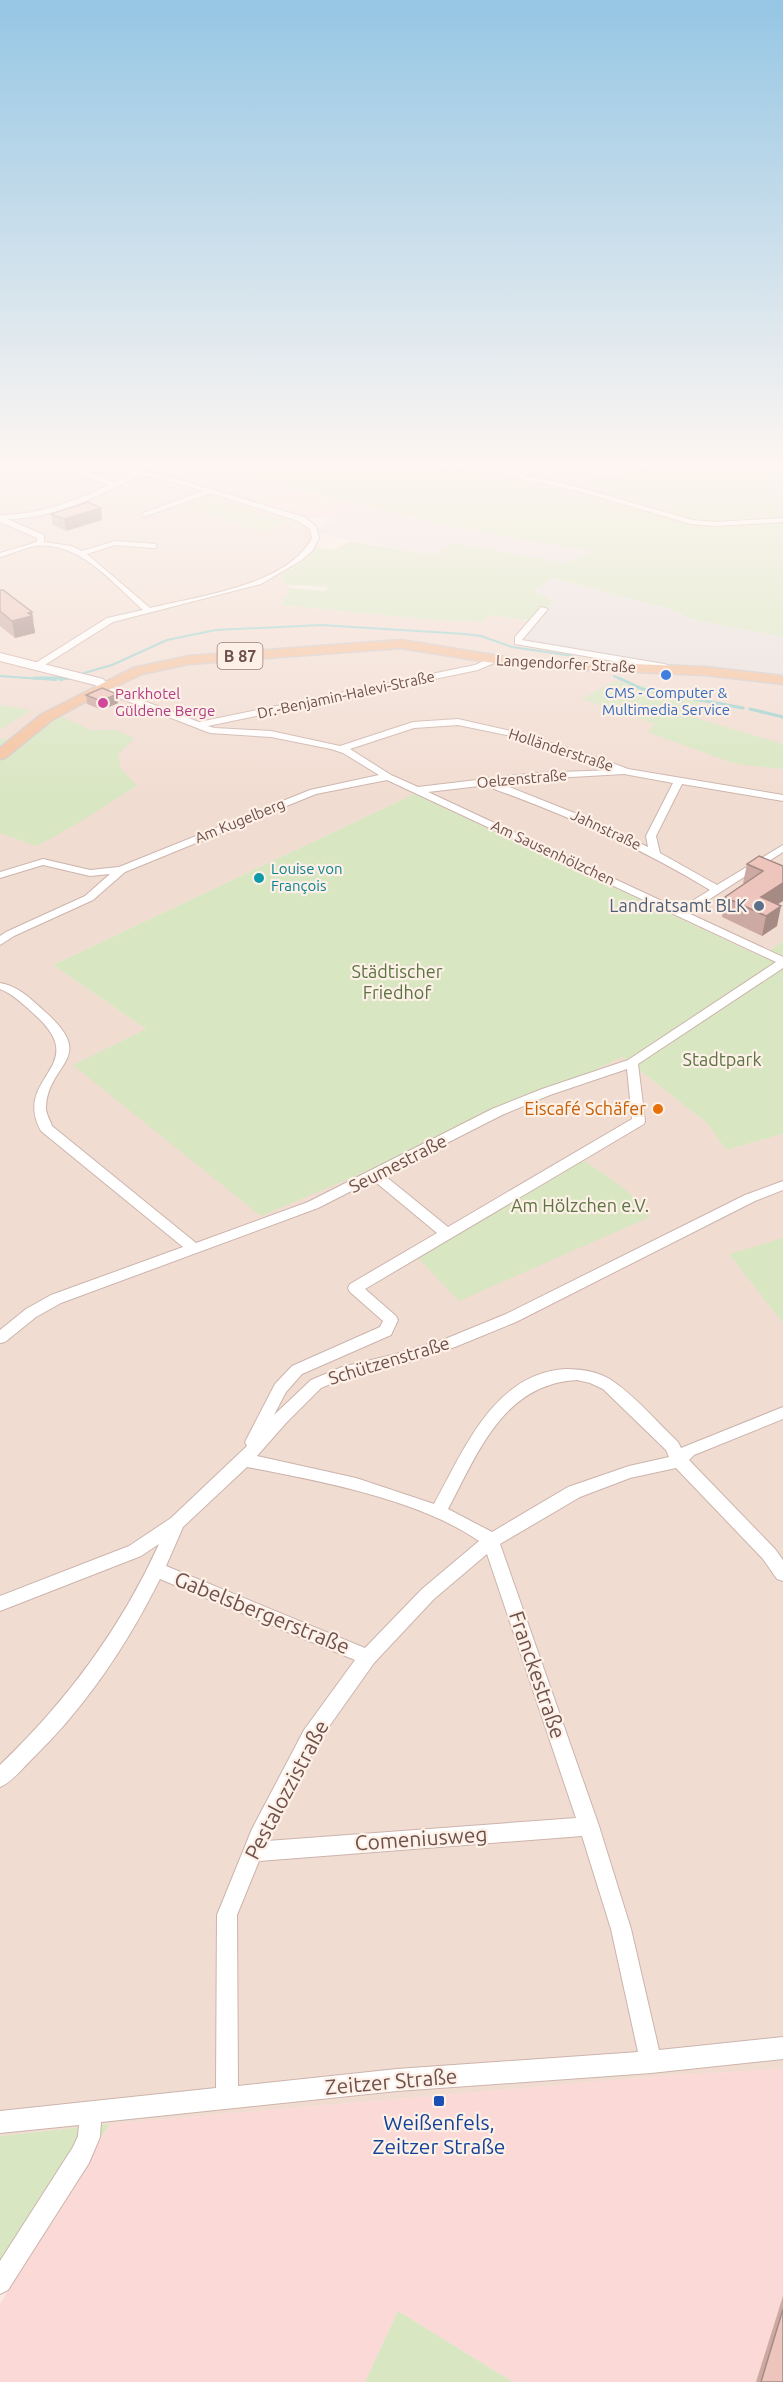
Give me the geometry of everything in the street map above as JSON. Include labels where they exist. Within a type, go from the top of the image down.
[{"type":"main road","name":"Langendorfer Straße","points":[[104,686],[138,671],[189,660],[395,644],[538,665],[664,669],[783,680]]},
{"type":"main road","name":"B 87","points":[[0,755],[52,714],[104,686]]},
{"type":"street","points":[[113,578],[147,609]]},
{"type":"street","points":[[37,666],[110,620],[147,609],[214,595],[268,578]]},
{"type":"street","points":[[544,609],[518,639],[518,642],[664,667],[664,669]]},
{"type":"street","points":[[0,657],[99,682],[112,692],[213,731],[280,735],[341,749]]},
{"type":"street","name":"Dr.-Benjamin-Halevi-Straße","points":[[197,726],[478,667],[493,660]]},
{"type":"street","name":"Holländerstraße","points":[[341,749],[413,725],[458,722],[513,734],[599,761],[626,772],[783,798]]},
{"type":"street","name":"Am Sausenhölzchen","points":[[341,749],[388,777],[680,913],[781,957]]},
{"type":"street","name":"Oelzenstraße","points":[[419,790],[490,781],[626,772]]},
{"type":"street","name":"Am Kugelberg","points":[[0,942],[10,934],[88,898],[122,870],[247,817],[313,792],[359,780],[388,777]]},
{"type":"street","name":"Jahnstraße","points":[[490,781],[497,787],[563,810],[655,853],[718,890]]},
{"type":"street","points":[[655,853],[651,836],[679,781]]},
{"type":"street","points":[[680,913],[783,848]]},
{"type":"street","points":[[0,875],[43,862],[90,873],[122,870]]},
{"type":"street","points":[[90,873],[97,879],[100,887]]},
{"type":"street","name":"Seumestraße","points":[[0,1338],[31,1313],[56,1299],[313,1205],[497,1112],[546,1092],[632,1063],[781,957]]},
{"type":"street","points":[[0,986],[15,991],[25,1003],[49,1019],[61,1032],[65,1050],[38,1102],[39,1117],[46,1128],[193,1248]]},
{"type":"street","points":[[491,1540],[470,1525],[386,1493],[334,1477],[244,1460],[280,1388],[297,1370],[386,1331],[391,1320],[355,1288],[639,1121],[632,1063]]},
{"type":"street","points":[[376,1175],[447,1234]]},
{"type":"street","name":"Schützenstraße","points":[[0,1604],[135,1551],[177,1523],[244,1460],[280,1419],[316,1384],[342,1373],[396,1360],[450,1343],[511,1318],[750,1198],[783,1185]]},
{"type":"street","points":[[438,1512],[491,1419],[515,1395],[536,1383],[555,1376],[570,1374],[596,1377],[613,1390],[672,1446],[679,1460],[769,1554],[783,1574]]},
{"type":"street","name":"Pestalozzistraße","points":[[227,2099],[227,1915],[252,1852],[311,1736],[368,1657],[428,1594],[491,1540],[574,1492],[629,1472],[662,1466],[679,1460],[688,1450],[783,1413]]},
{"type":"street","name":"Gabelsbergerstraße","points":[[0,1778],[39,1742],[94,1676],[135,1612],[157,1570],[177,1523]]},
{"type":"street","name":"Franckestraße","points":[[491,1540],[589,1826],[621,1929],[651,2062]]},
{"type":"street","name":"Gabelsbergerstraße","points":[[157,1570],[368,1657]]},
{"type":"street","name":"Comeniusweg","points":[[252,1852],[589,1826]]},
{"type":"street","name":"Zeitzer Straße","points":[[0,2122],[403,2080],[651,2062],[783,2048]]},
{"type":"street","points":[[0,2282],[81,2155],[88,2137],[91,2113]]},
{"type":"shaded area","points":[[0,578],[280,578],[291,588],[281,605],[434,620],[482,622],[490,615],[536,622],[591,653],[783,679],[783,941],[762,957],[414,794],[53,965],[146,1029],[74,1065],[453,1135],[623,1057],[708,1124],[726,1150],[783,1134],[783,2069],[662,2076],[110,2124],[0,2136]]},
{"type":"shaded area","points":[[552,578],[670,609],[694,620],[783,637],[783,679],[668,665],[521,640],[553,601],[535,592]]},
{"type":"shaded area","points":[[783,2069],[783,2382],[513,2382],[398,2311],[365,2382],[0,2382],[0,2304],[110,2124],[662,2076]]},
{"type":"green space","points":[[280,578],[552,578],[535,591],[553,601],[536,622],[490,615],[482,622],[434,620],[281,605],[291,588],[325,591],[328,587],[287,585]]},
{"type":"green space","points":[[553,578],[783,578],[783,637],[694,620],[670,609]]},
{"type":"green space","points":[[615,681],[706,696],[689,716],[783,744],[783,769],[736,764],[647,732],[655,724],[582,699]]},
{"type":"green space","points":[[0,705],[31,710],[0,730]]},
{"type":"green space","points":[[61,716],[91,730],[116,730],[134,738],[118,755],[120,767],[137,786],[75,825],[36,846],[0,833],[0,739],[28,740]]},
{"type":"green space","name":"Städtischer Friedhof","points":[[414,794],[762,957],[783,941],[783,1134],[726,1150],[708,1124],[623,1057],[453,1135],[261,1216],[73,1065],[146,1029],[53,965]]},
{"type":"green space","name":"Am Hölzchen e.V.","points":[[581,1159],[627,1192],[650,1217],[459,1301],[417,1257]]},
{"type":"green space","points":[[783,1238],[783,1323],[729,1254]]},
{"type":"green space","points":[[110,2124],[0,2291],[0,2136]]},
{"type":"green space","points":[[398,2311],[513,2382],[365,2382]]},
{"type":"building","points":[[0,590],[32,612],[28,613],[32,616],[12,621],[0,611]]},
{"type":"building","points":[[102,688],[117,694],[101,701],[86,695]]},
{"type":"building","points":[[759,856],[783,866],[783,883],[761,897],[781,906],[766,916],[725,897],[763,871],[747,864]]},
{"type":"building","points":[[783,2309],[783,2382],[761,2382]]},
{"type":"waterway","points":[[84,673],[112,665],[167,640],[216,630],[321,625],[465,634],[481,636],[512,647],[573,656]]},
{"type":"waterway","points":[[0,676],[56,680]]},
{"type":"waterway","points":[[614,676],[622,680]]},
{"type":"waterway","points":[[34,678],[69,678]]},
{"type":"waterway","points":[[60,680],[71,678]]},
{"type":"waterway","points":[[619,678],[642,689],[743,708]]},
{"type":"waterway","points":[[750,709],[783,717]]},
{"type":"place","name":"CMS - Computer & Multimedia Service","points":[[666,675]]},
{"type":"place","name":"Parkhotel Güldene Berge","points":[[103,703]]},
{"type":"place","name":"Louise von François","points":[[259,878]]},
{"type":"place","name":"Landratsamt BLK","points":[[759,906]]},
{"type":"place","name":"Eiscafé Schäfer","points":[[658,1109]]},
{"type":"place","name":"Weißenfels, Zeitzer Straße","points":[[439,2101]]},
{"type":"park label","name":"Stadtpark","points":[[722,1060]]}]
